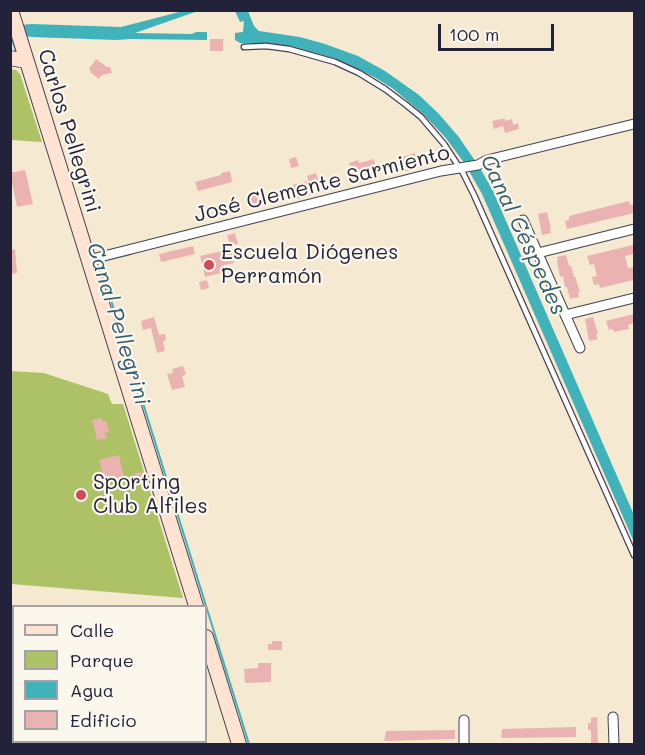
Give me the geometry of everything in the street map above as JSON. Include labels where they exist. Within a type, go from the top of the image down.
[{"type":"main road","name":"Carlos Pellegrini","points":[[12,15],[196,605]]},
{"type":"main road","points":[[10,58],[26,61]]},
{"type":"main road","points":[[207,640],[239,744]]},
{"type":"street","name":"José Clemente Sarmiento","points":[[87,260],[441,171],[478,165],[487,160],[634,124]]},
{"type":"street","points":[[523,220],[580,348]]},
{"type":"street","points":[[538,253],[634,229]]},
{"type":"street","points":[[565,315],[634,298]]},
{"type":"street","points":[[614,717],[614,744]]},
{"type":"street","points":[[464,720],[464,744]]},
{"type":"lane","points":[[243,47],[266,46],[289,49],[335,62],[359,73],[385,89],[421,117],[463,168],[634,555]]},
{"type":"green space","points":[[10,69],[20,74],[42,142],[11,140]]},
{"type":"green space","name":"Sporting Club Alfiles","points":[[10,371],[44,373],[108,394],[112,404],[123,404],[183,598],[11,584]]},
{"type":"water","points":[[183,11],[198,11],[135,33],[207,32],[207,40],[32,37],[23,36],[20,25],[121,27]]},
{"type":"water","points":[[235,11],[248,11],[254,26],[259,31],[300,37],[325,44],[358,56],[385,71],[419,95],[438,113],[476,162],[465,164],[445,137],[422,113],[392,88],[374,77],[337,60],[315,53],[274,44],[240,43],[235,40],[235,33],[243,32],[244,21],[240,22]]},
{"type":"water","points":[[480,168],[493,191],[634,515],[634,542],[482,194],[469,171]]},
{"type":"building","points":[[210,39],[223,39],[223,51],[210,51]]},
{"type":"building","points":[[96,59],[110,67],[112,73],[102,75],[99,79],[90,72],[89,69]]},
{"type":"building","points":[[501,119],[505,121],[512,119],[513,125],[518,123],[519,129],[505,133],[503,126],[494,129],[492,121]]},
{"type":"building","points":[[415,153],[419,167],[403,172],[399,158]]},
{"type":"building","points":[[296,157],[299,166],[291,168],[289,159]]},
{"type":"building","points":[[374,159],[376,169],[353,177],[349,163]]},
{"type":"building","points":[[25,170],[33,204],[17,207],[10,173]]},
{"type":"building","points":[[230,171],[232,182],[198,191],[195,182]]},
{"type":"building","points":[[316,173],[319,183],[310,185],[307,176]]},
{"type":"building","points":[[308,181],[312,194],[296,199],[292,185]]},
{"type":"building","points":[[256,191],[259,202],[250,204],[248,194]]},
{"type":"building","points":[[629,201],[630,205],[634,204],[634,213],[567,229],[565,221],[569,220],[569,216]]},
{"type":"building","points":[[547,212],[551,233],[542,235],[538,214]]},
{"type":"building","points":[[235,233],[238,244],[230,246],[227,235]]},
{"type":"building","points":[[633,245],[634,254],[625,256],[628,268],[634,267],[634,280],[600,288],[599,284],[594,285],[592,277],[597,276],[594,264],[590,265],[587,256]]},
{"type":"building","points":[[193,246],[195,254],[161,262],[159,254]]},
{"type":"building","points":[[15,249],[17,273],[10,274],[10,250]]},
{"type":"building","points":[[231,249],[234,263],[224,265],[225,272],[205,277],[200,256]]},
{"type":"building","points":[[566,255],[580,292],[578,292],[579,297],[570,299],[563,276],[560,277],[557,261],[557,257]]},
{"type":"building","points":[[207,280],[209,288],[201,290],[199,282]]},
{"type":"building","points":[[634,314],[634,323],[628,325],[629,329],[614,332],[613,329],[609,330],[606,321]]},
{"type":"building","points":[[154,317],[159,335],[165,334],[166,340],[163,341],[165,351],[157,353],[151,328],[143,330],[141,321]]},
{"type":"building","points":[[593,317],[598,339],[589,341],[585,319]]},
{"type":"building","points":[[183,366],[186,374],[182,376],[185,387],[172,390],[167,374],[173,373],[172,369]]},
{"type":"building","points":[[102,418],[103,422],[106,421],[109,432],[105,433],[107,438],[97,440],[92,420]]},
{"type":"building","points":[[119,455],[124,478],[105,483],[99,460]]},
{"type":"building","points":[[141,472],[144,482],[137,484],[134,474]]},
{"type":"building","points":[[272,641],[282,641],[282,650],[268,650],[268,644],[272,644]]},
{"type":"building","points":[[258,663],[271,663],[271,682],[245,683],[244,669],[258,668]]},
{"type":"building","points":[[597,717],[598,744],[591,744],[591,730],[588,730],[588,723],[591,723],[591,718]]},
{"type":"building","points":[[576,727],[576,737],[501,738],[502,729]]},
{"type":"building","points":[[455,730],[455,739],[384,741],[386,731]]},
{"type":"waterway","name":"Canal Pellegrini","points":[[10,33],[17,54]]},
{"type":"waterway","name":"Canal Pellegrini","points":[[21,65],[33,103]]},
{"type":"waterway","points":[[131,254],[106,260],[101,268],[206,605]]},
{"type":"waterway","points":[[207,609],[249,744]]},
{"type":"place","name":"Escuela Diógenes Perramón","points":[[209,265]]},
{"type":"place","name":"Sporting Club Alfiles","points":[[81,495]]},
{"type":"water label","name":"Canal Céspedes","points":[[523,235]]}]
